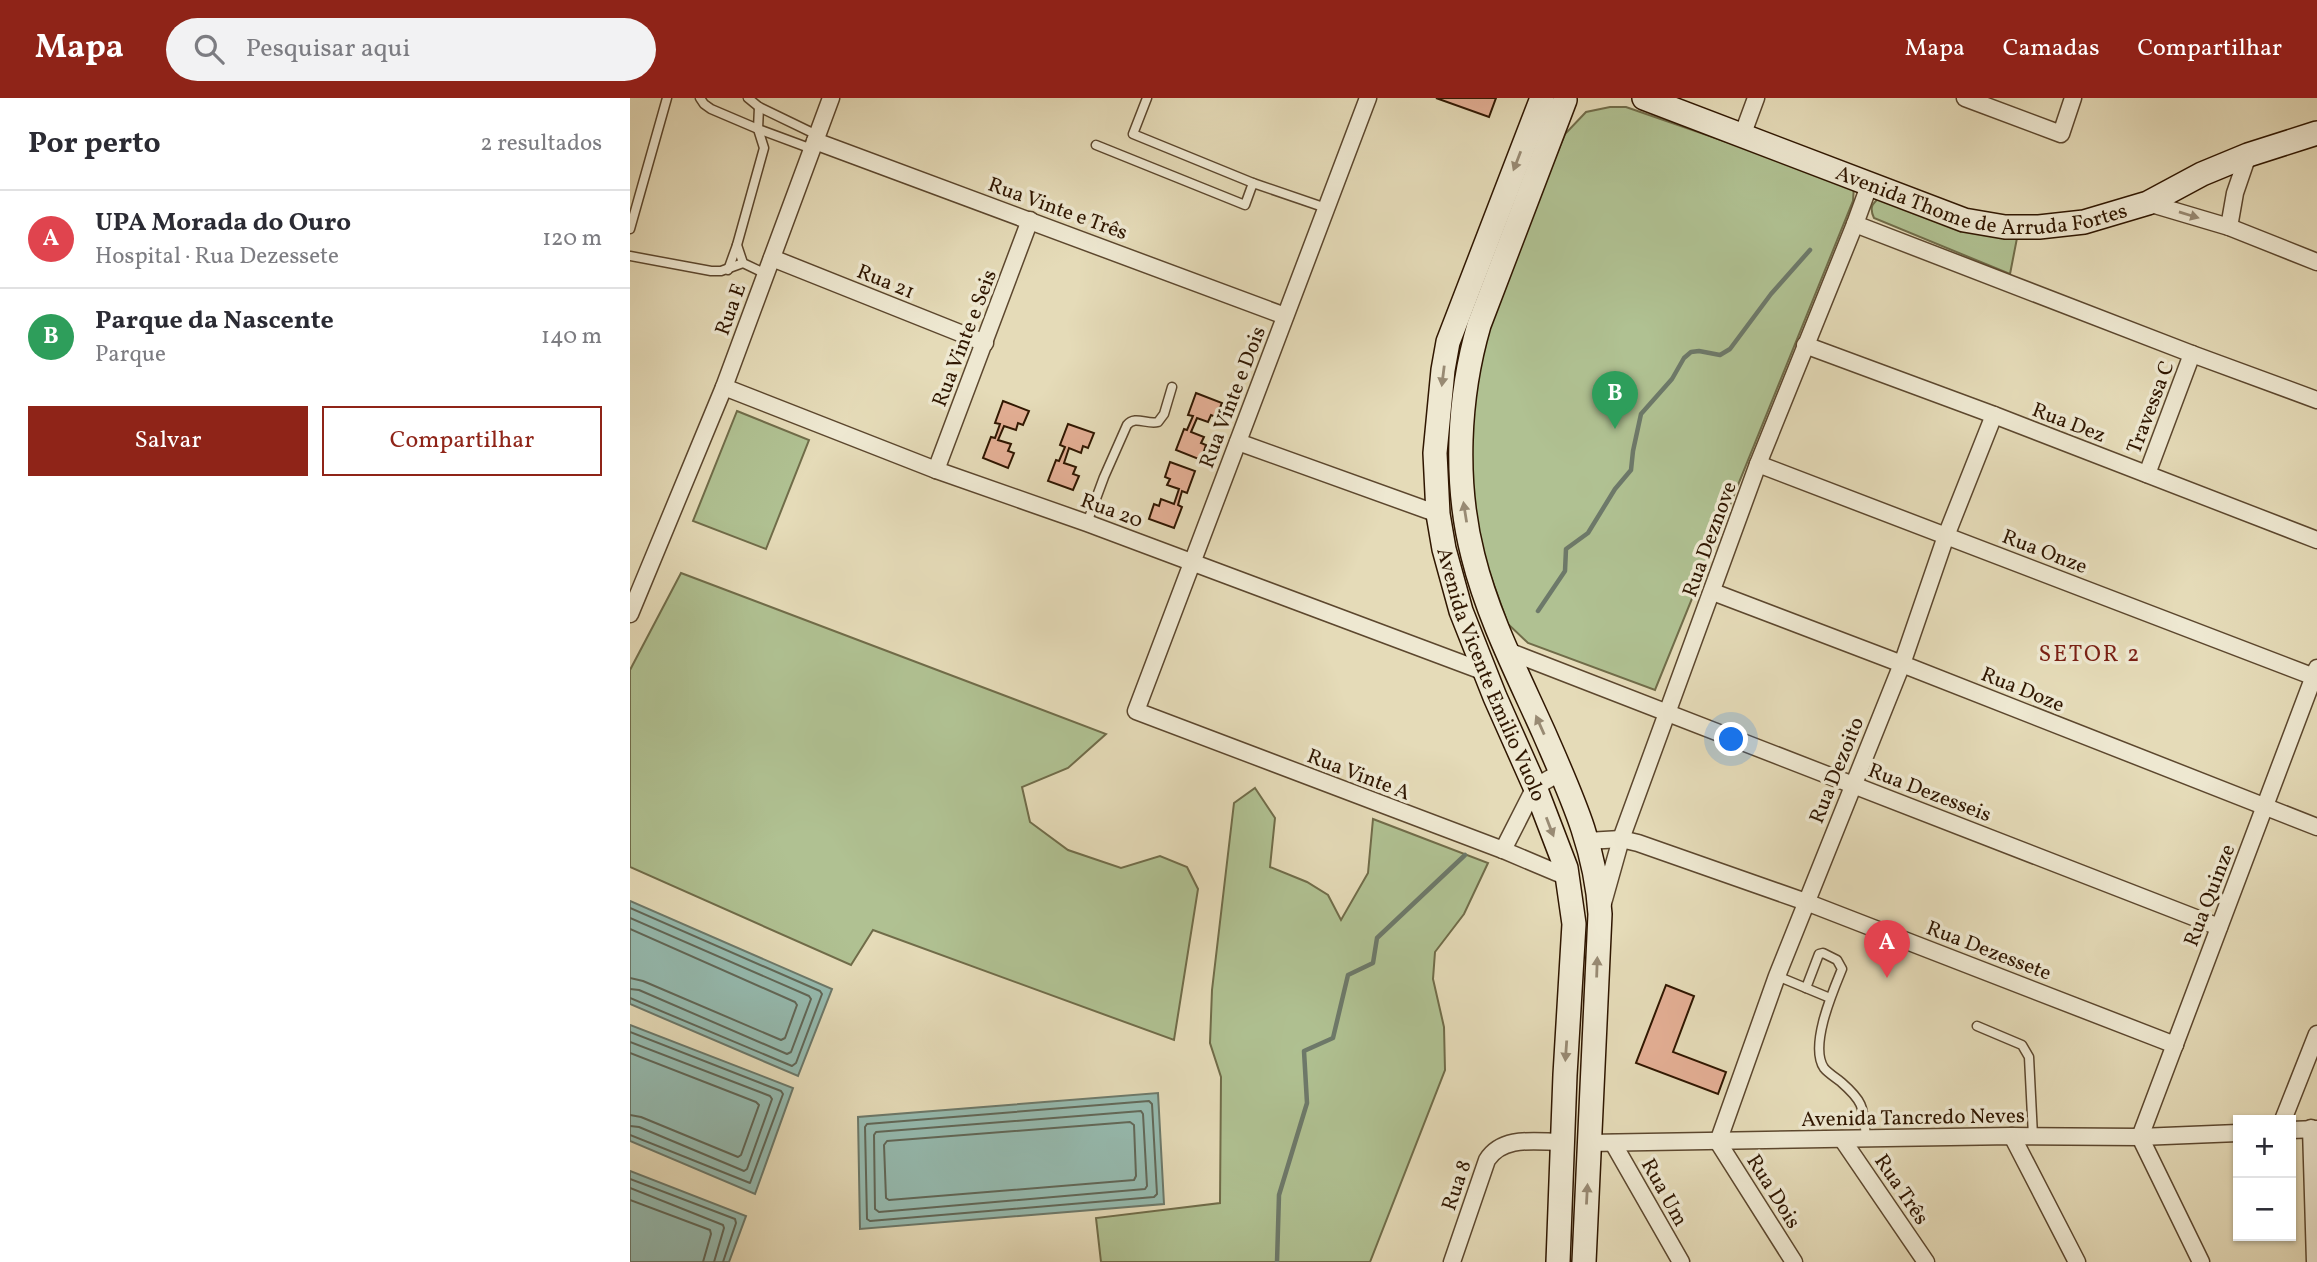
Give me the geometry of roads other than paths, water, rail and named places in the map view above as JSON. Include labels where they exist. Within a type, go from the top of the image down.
[{"type":"main road","name":"Avenida Vicente Emilio Vuolo","points":[[1542,98],[1448,342],[1435,453],[1438,514],[1444,549],[1461,611],[1566,868],[1574,924],[1558,1262]]},
{"type":"main road","name":"Avenida Thome de Arruda Fortes","points":[[1644,98],[1964,220],[2005,227],[2039,227],[2084,222],[2148,203],[2202,174],[2248,155],[2317,133]]},
{"type":"main road","name":"Avenida Vicente Emilio Vuolo","points":[[1564,99],[1470,355],[1464,391],[1463,500],[1472,555],[1490,610],[1561,772],[1587,841],[1598,882],[1600,914],[1584,1262]]},
{"type":"street","name":"Rua E","points":[[630,614],[724,387],[831,98]]},
{"type":"street","name":"Rua Vinte e Dois","points":[[1136,711],[1368,98]]},
{"type":"street","points":[[1742,136],[1756,98]]},
{"type":"street","points":[[1965,98],[2060,134],[2073,98]]},
{"type":"street","name":"Rua Vinte e Três","points":[[815,142],[1285,316]]},
{"type":"street","points":[[2230,227],[2235,193],[2248,155]]},
{"type":"street","name":"Rua Deznove","points":[[1600,914],[1621,839],[1758,464],[1870,183]]},
{"type":"street","points":[[2148,203],[2230,227],[2317,262]]},
{"type":"street","name":"Rua Vinte e Seis","points":[[936,470],[1030,220]]},
{"type":"street","points":[[1855,224],[2317,400]]},
{"type":"street","name":"Rua 21","points":[[772,258],[985,343]]},
{"type":"street","name":"Rua Dez","points":[[1805,345],[2317,540]]},
{"type":"street","name":"Travessa C","points":[[2147,474],[2192,354]]},
{"type":"street","name":"Rua 20","points":[[724,387],[936,470],[1087,523],[1485,672]]},
{"type":"street","name":"Rua Dezoito","points":[[1718,1142],[1777,976],[1902,664],[1946,536],[1994,415]]},
{"type":"street","points":[[1238,442],[1438,514]]},
{"type":"street","name":"Rua Onze","points":[[1758,464],[2316,674]]},
{"type":"street","name":"Rua Doze","points":[[1713,592],[2317,827]]},
{"type":"street","name":"Rua Dezesseis","points":[[1508,651],[2219,927]]},
{"type":"street","name":"Rua Quinze","points":[[2140,1137],[2316,674]]},
{"type":"street","name":"Rua Vinte A","points":[[1136,711],[1503,850],[1567,877]]},
{"type":"street","points":[[1503,850],[1535,787],[1561,772]]},
{"type":"street","name":"Rua Dezessete","points":[[1587,841],[1621,839],[1806,902],[2175,1045]]},
{"type":"street","points":[[2285,1115],[2317,1034]]},
{"type":"street","points":[[2296,1130],[2314,1128],[2315,1262]]},
{"type":"street","name":"Avenida Tancredo Neves","points":[[1589,1143],[2012,1136],[2140,1137],[2233,1133]]},
{"type":"street","points":[[2012,1136],[2077,1262]]},
{"type":"street","points":[[2140,1137],[2201,1262]]},
{"type":"street","name":"Rua Três","points":[[1842,1139],[1926,1262]]},
{"type":"street","name":"Rua 8","points":[[1452,1262],[1487,1160],[1493,1150],[1507,1143],[1562,1142]]},
{"type":"street","name":"Rua Dois","points":[[1718,1142],[1794,1262]]},
{"type":"street","name":"Rua Um","points":[[1613,1143],[1681,1262]]},
{"type":"lane","points":[[630,229],[667,98]]},
{"type":"lane","points":[[700,98],[710,109],[758,129],[815,142]]},
{"type":"lane","points":[[748,98],[815,142]]},
{"type":"lane","points":[[1147,98],[1133,134],[1253,184],[1326,208]]},
{"type":"lane","points":[[728,270],[763,156],[763,142],[758,129],[759,107]]},
{"type":"lane","points":[[1096,145],[1245,205],[1253,184]]},
{"type":"lane","points":[[737,245],[743,263],[766,274]]},
{"type":"lane","points":[[630,256],[712,271],[728,270],[743,263]]},
{"type":"lane","points":[[1087,523],[1127,425],[1136,420],[1150,424],[1158,422],[1164,414],[1172,387]]},
{"type":"lane","points":[[1805,988],[1819,954],[1823,953],[1837,960],[1842,969],[1830,998],[1820,1045],[1821,1060],[1824,1068],[1863,1105],[1866,1138]]},
{"type":"lane","points":[[1777,976],[1830,998]]},
{"type":"lane","points":[[1977,1026],[2022,1045],[2029,1057],[2033,1136]]},
{"type":"water","points":[[630,901],[832,989],[798,1076],[630,1004]]},
{"type":"water","points":[[630,1025],[793,1088],[755,1194],[630,1141]]},
{"type":"water","points":[[1158,1093],[1164,1204],[860,1229],[858,1117]]},
{"type":"water","points":[[630,1171],[746,1216],[729,1262],[630,1262]]},
{"type":"waterway","points":[[1538,611],[1565,571],[1566,549],[1588,533],[1615,489],[1631,470],[1641,414],[1672,379],[1684,358],[1691,352],[1720,355],[1730,349],[1771,294],[1810,250]]},
{"type":"waterway","points":[[1277,1262],[1279,1195],[1307,1103],[1304,1051],[1333,1038],[1348,975],[1373,963],[1377,938],[1465,855]]},
{"type":"place","name":"Parque da Nascente","points":[[1615,429]]},
{"type":"place","name":"UPA Morada do Ouro","points":[[1887,978]]},
{"type":"district","name":"SETOR 2","points":[[2090,653]]}]
